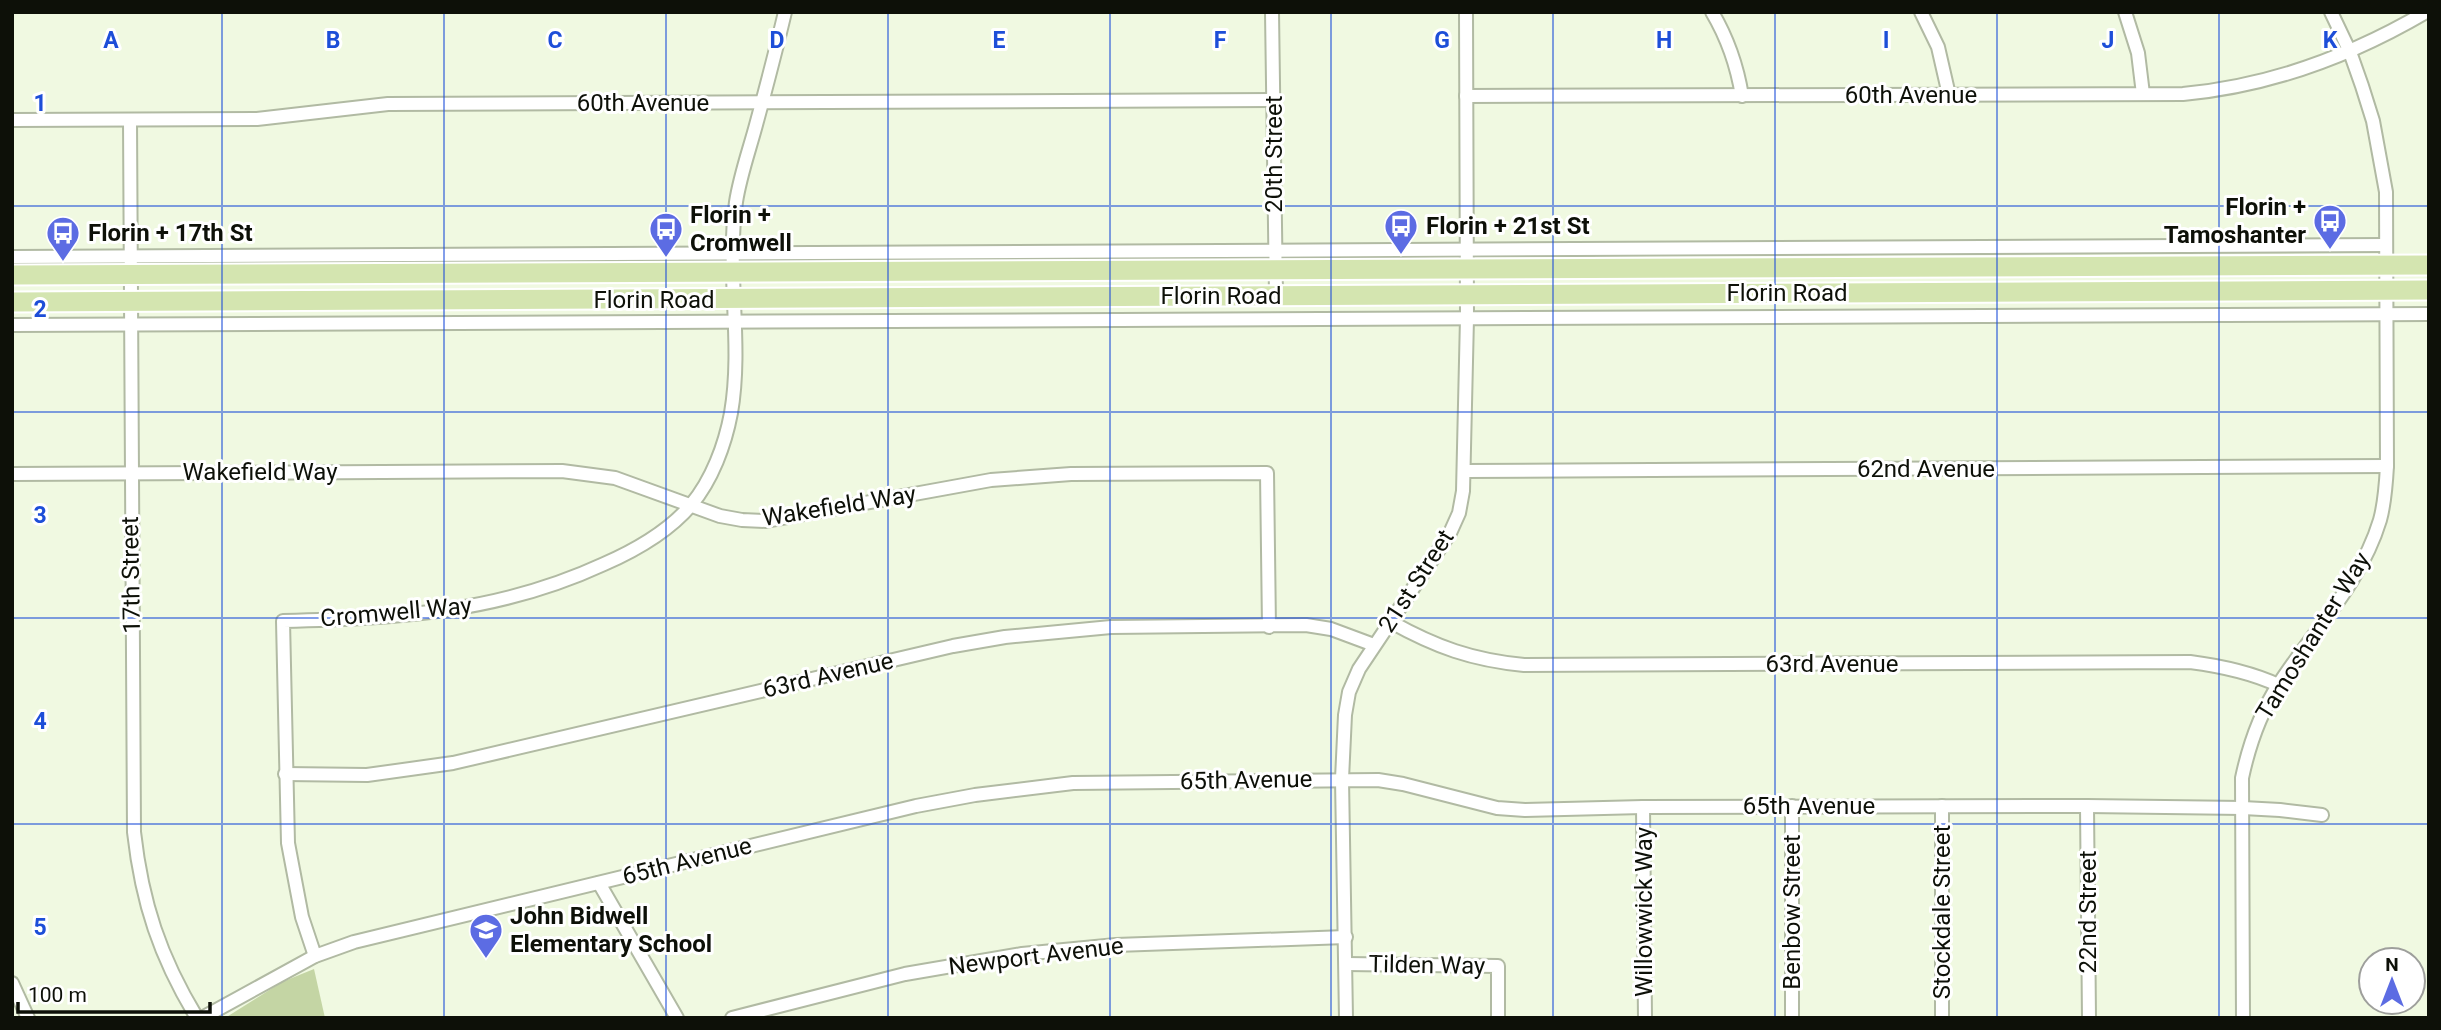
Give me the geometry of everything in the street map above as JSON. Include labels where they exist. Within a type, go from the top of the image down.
[{"type":"main road","name":"Florin Road","points":[[12,275],[131,265],[1467,258],[2429,265]]},
{"type":"main road","name":"Florin Road","points":[[12,302],[2429,290]]},
{"type":"street","name":"Cromwell Way","points":[[315,956],[302,917],[288,843],[283,621],[425,614],[510,598],[562,581],[634,551],[654,538],[690,506],[707,481],[730,415],[734,386],[736,203],[785,12]]},
{"type":"street","name":"20th Street","points":[[1272,12],[1276,296]]},
{"type":"street","name":"21st Street","points":[[1346,1018],[1342,779],[1345,715],[1349,692],[1374,645],[1450,533],[1458,513],[1464,471],[1467,318],[1466,12]]},
{"type":"street","points":[[1712,12],[1734,57],[1742,96]]},
{"type":"street","points":[[1921,12],[1938,47],[1949,95]]},
{"type":"street","points":[[2125,12],[2138,53],[2143,94]]},
{"type":"street","name":"Tamoshanter Way","points":[[2243,1018],[2242,778],[2248,751],[2256,728],[2278,685],[2360,568],[2380,519],[2387,467],[2386,192],[2373,121],[2350,52],[2331,12]]},
{"type":"street","name":"60th Avenue","points":[[1466,96],[2143,94],[2219,90],[2291,73],[2350,52],[2426,12]]},
{"type":"street","name":"60th Avenue","points":[[12,120],[257,118],[388,104],[1274,100]]},
{"type":"street","name":"17th Street","points":[[130,120],[134,832],[138,870],[154,933],[166,964],[197,1018]]},
{"type":"street","name":"Florin Road","points":[[1467,258],[2386,245]]},
{"type":"street","name":"Florin Road","points":[[12,257],[131,265]]},
{"type":"street","name":"Florin Road","points":[[12,325],[2429,314]]},
{"type":"street","name":"62nd Avenue","points":[[1464,471],[2387,467]]},
{"type":"street","name":"Wakefield Way","points":[[12,474],[562,471],[615,478],[731,518],[766,521],[991,480],[1071,474],[1267,473],[1269,626]]},
{"type":"street","name":"63rd Avenue","points":[[1391,622],[1438,646],[1465,656],[1524,665],[2190,663],[2245,672],[2278,685]]},
{"type":"street","name":"63rd Avenue","points":[[285,774],[367,775],[453,763],[953,646],[1005,637],[1111,626],[1307,625],[1331,629],[1374,645]]},
{"type":"street","name":"65th Avenue","points":[[202,1018],[315,956],[354,942],[916,806],[1023,788],[1122,781],[1342,779],[1403,784],[1497,808],[1525,810],[1643,807],[2087,806],[2243,808],[2322,816]]},
{"type":"street","name":"Benbow Street","points":[[1792,806],[1792,1018]]},
{"type":"street","name":"Stockdale Street","points":[[1942,806],[1942,1018]]},
{"type":"street","name":"22nd Street","points":[[2087,806],[2089,1018]]},
{"type":"street","name":"Willowwick Way","points":[[1643,807],[1645,1018]]},
{"type":"street","points":[[598,883],[677,1018]]},
{"type":"street","name":"Newport Avenue","points":[[732,1018],[905,974],[1022,954],[1116,945],[1346,937]]},
{"type":"street","name":"Tilden Way","points":[[1346,964],[1498,966],[1498,1018]]},
{"type":"street","points":[[13,990],[28,1018]]},
{"type":"green space","points":[[314,969],[325,1018],[225,1018],[282,982]]},
{"type":"place","name":"Florin + Tamoshanter","points":[[2330,251]]},
{"type":"place","name":"Florin + 21st St","points":[[1401,256]]},
{"type":"place","name":"Florin + Cromwell","points":[[666,259]]},
{"type":"place","name":"Florin + 17th St","points":[[63,263]]},
{"type":"place","name":"John Bidwell Elementary School","points":[[486,960]]}]
